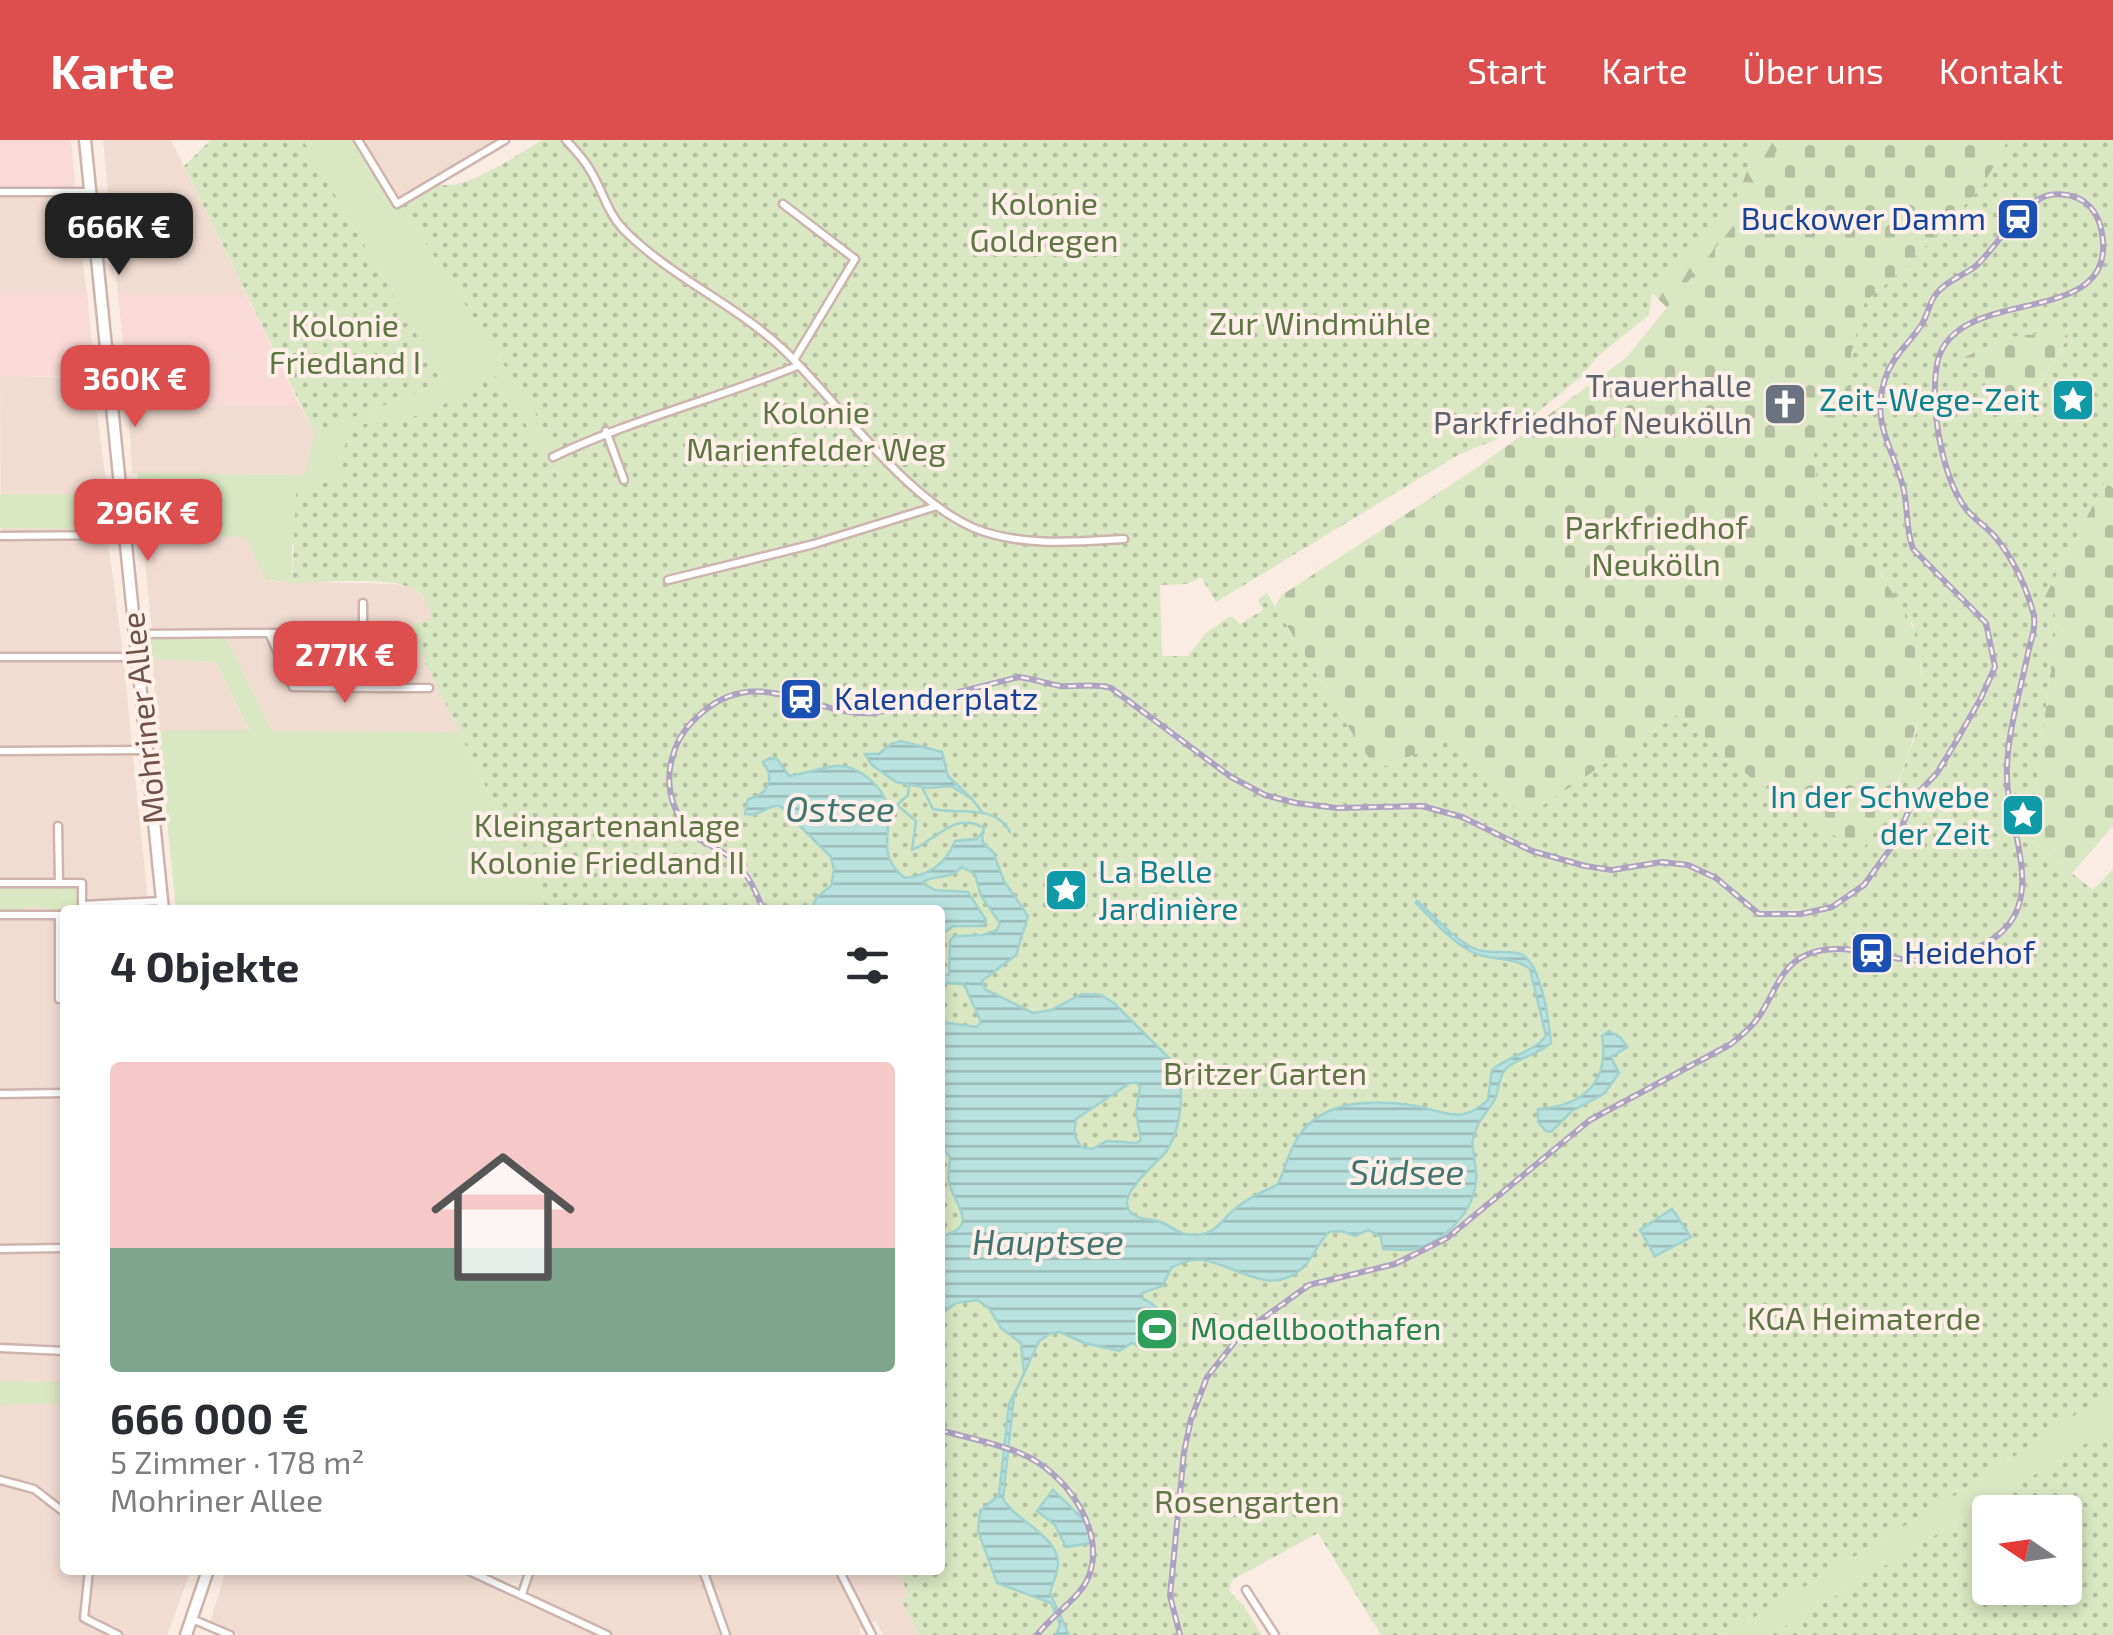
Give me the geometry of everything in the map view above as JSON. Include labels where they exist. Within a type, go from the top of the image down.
[{"type":"main road","name":"Mohriner Allee","points":[[85,140],[162,905]]},
{"type":"main road","points":[[186,1635],[206,1575]]},
{"type":"street","points":[[358,140],[397,204],[505,140]]},
{"type":"street","points":[[566,140],[590,170],[624,230],[767,336],[934,506],[978,530],[1004,537],[1124,539]]},
{"type":"street","points":[[0,192],[90,192]]},
{"type":"street","points":[[554,457],[606,431],[701,402],[795,363],[855,259],[783,204]]},
{"type":"street","points":[[606,431],[624,480]]},
{"type":"street","points":[[668,580],[814,544],[934,506]]},
{"type":"street","points":[[0,536],[125,535]]},
{"type":"street","points":[[135,634],[358,633],[363,628],[363,603]]},
{"type":"street","points":[[269,633],[293,687],[429,688]]},
{"type":"street","points":[[358,633],[381,680],[380,688]]},
{"type":"street","points":[[0,657],[137,657]]},
{"type":"street","points":[[0,751],[147,750]]},
{"type":"street","points":[[0,883],[59,883],[58,826]]},
{"type":"street","name":"Mohriner Allee","points":[[59,883],[82,883],[82,905]]},
{"type":"street","points":[[0,915],[60,915]]},
{"type":"street","points":[[59,999],[60,971]]},
{"type":"street","points":[[0,1094],[60,1093]]},
{"type":"street","points":[[0,1248],[60,1248]]},
{"type":"street","points":[[0,1348],[60,1350]]},
{"type":"street","points":[[0,1480],[34,1489],[60,1509]]},
{"type":"street","points":[[88,1575],[84,1618],[118,1635]]},
{"type":"street","points":[[478,1575],[607,1635]]},
{"type":"street","points":[[522,1594],[528,1575]]},
{"type":"street","points":[[705,1575],[726,1635]]},
{"type":"street","points":[[842,1575],[872,1635]]},
{"type":"street","points":[[1246,1590],[1275,1635]]},
{"type":"street","points":[[192,1619],[230,1635]]},
{"type":"shaded area","points":[[0,140],[71,140],[73,189],[0,189]]},
{"type":"shaded area","points":[[103,140],[171,140],[246,294],[118,294]]},
{"type":"shaded area","points":[[363,140],[502,140],[401,197]]},
{"type":"shaded area","points":[[0,194],[73,195],[87,293],[0,293]]},
{"type":"shaded area","points":[[0,293],[87,293],[95,376],[0,376]]},
{"type":"shaded area","points":[[118,294],[246,294],[300,406],[164,405],[164,384],[127,386]]},
{"type":"shaded area","points":[[0,376],[92,377],[113,532],[1,533]]},
{"type":"shaded area","points":[[164,384],[164,405],[300,406],[314,432],[306,475],[132,473],[127,386]]},
{"type":"shaded area","points":[[142,536],[246,537],[271,581],[395,584],[413,588],[425,599],[434,618],[409,628],[459,732],[272,731],[225,629],[152,629]]},
{"type":"shaded area","points":[[0,540],[108,541],[123,654],[0,654]]},
{"type":"shaded area","points":[[152,659],[216,662],[249,731],[158,731]]},
{"type":"shaded area","points":[[0,661],[124,661],[132,748],[0,748]]},
{"type":"shaded area","points":[[0,755],[133,755],[148,905],[60,905],[60,1091],[0,1092]]},
{"type":"shaded area","points":[[60,1095],[60,1245],[0,1246],[0,1096]]},
{"type":"shaded area","points":[[0,1250],[60,1250],[60,1575],[189,1575],[167,1635],[0,1635]]},
{"type":"shaded area","points":[[224,1575],[465,1575],[597,1635],[240,1635],[210,1622]]},
{"type":"shaded area","points":[[532,1575],[699,1575],[724,1635],[614,1635],[530,1592]]},
{"type":"shaded area","points":[[709,1575],[838,1575],[864,1627],[859,1629],[861,1635],[731,1635]]},
{"type":"shaded area","points":[[847,1575],[899,1575],[909,1595],[901,1600],[919,1635],[883,1635],[876,1621],[871,1623]]},
{"type":"green space","name":"Kolonie Friedland I","points":[[211,140],[303,140],[444,382],[314,432],[184,166]]},
{"type":"green space","points":[[303,140],[354,140],[396,208],[402,206],[572,471],[560,480],[496,377],[434,413],[359,425],[344,475],[292,545],[292,583],[265,579],[246,537],[139,536],[138,521],[142,520],[137,473],[305,475],[314,432],[444,382]]},
{"type":"green space","points":[[542,140],[1758,140],[1735,203],[1652,293],[1649,315],[1598,356],[1582,376],[1512,433],[1458,455],[1216,602],[1201,577],[1187,584],[1160,585],[1162,656],[1188,656],[1206,633],[1229,617],[1240,624],[1263,610],[1258,600],[1267,593],[1377,769],[1450,741],[1524,818],[1680,713],[1729,762],[1861,854],[1897,787],[1916,733],[1922,671],[1913,625],[1878,570],[1819,500],[1813,446],[1851,403],[1851,354],[1865,302],[1904,269],[1983,186],[2008,140],[2113,140],[2113,488],[2105,482],[2045,596],[2057,620],[2029,839],[2093,890],[2113,869],[2113,1389],[1972,1485],[1725,1635],[1381,1635],[1318,1533],[1232,1580],[1229,1591],[1262,1635],[919,1635],[901,1600],[909,1595],[899,1575],[945,1575],[945,905],[544,905],[408,627],[433,618],[423,597],[407,586],[393,583],[292,583],[296,493],[344,475],[342,454],[359,425],[434,413],[496,376],[559,479],[572,471],[402,206],[438,184],[462,183]],"holes":[[[2053,332],[2069,336],[2017,423],[1963,357],[2010,337]]]},
{"type":"green space","points":[[1758,140],[1800,140],[1681,321],[1652,293],[1735,203]]},
{"type":"green space","name":"Parkfriedhof Neukölln","points":[[1782,140],[2008,140],[1983,186],[1904,269],[1865,302],[1852,354],[1851,404],[1813,446],[1877,569],[1906,613],[1920,659],[1918,718],[1911,746],[1861,855],[1729,762],[1680,713],[1524,819],[1450,741],[1377,769],[1275,606],[1282,595],[1478,467],[1626,358],[1747,209]]},
{"type":"green space","points":[[2053,332],[2069,335],[2017,423],[1962,358],[2010,337]]},
{"type":"green space","points":[[2105,482],[2113,488],[2113,826],[2072,873],[2029,839],[2057,621],[2045,596]]},
{"type":"green space","points":[[0,494],[107,495],[109,516],[100,529],[0,528]]},
{"type":"green space","points":[[149,639],[227,639],[272,731],[459,732],[544,905],[175,905],[158,731],[249,730],[216,662],[152,659]]},
{"type":"green space","points":[[0,888],[79,891],[79,905],[60,905],[60,911],[46,912],[43,907],[0,911]]},
{"type":"green space","points":[[0,1381],[60,1382],[60,1403],[0,1405]]},
{"type":"green space","points":[[2113,1389],[2113,1427],[2001,1495],[1972,1495],[1972,1513],[1771,1635],[1725,1635],[1972,1485]]},
{"type":"green space","points":[[2113,1427],[2113,1635],[1771,1635],[1972,1513],[1972,1605],[2082,1605],[2082,1495],[2001,1495]]},
{"type":"water","points":[[901,741],[942,752],[948,776],[972,799],[951,786],[928,788],[896,782],[872,765],[865,754],[879,754]]},
{"type":"water","name":"Hauptsee","points":[[770,758],[777,759],[789,776],[843,766],[867,777],[884,798],[890,861],[905,878],[936,867],[955,841],[977,839],[982,833],[983,843],[993,852],[1004,881],[1028,916],[1016,955],[982,981],[985,989],[1033,1013],[1051,1010],[1082,994],[1101,995],[1177,1066],[1180,1108],[1173,1139],[1138,1181],[1127,1201],[1128,1209],[1136,1216],[1162,1222],[1182,1233],[1211,1231],[1242,1203],[1278,1184],[1300,1134],[1324,1114],[1369,1103],[1416,1106],[1454,1115],[1470,1112],[1488,1100],[1492,1070],[1546,1036],[1530,969],[1470,951],[1441,929],[1417,901],[1471,947],[1525,957],[1538,978],[1551,1043],[1503,1073],[1495,1099],[1474,1133],[1476,1178],[1471,1202],[1457,1222],[1437,1239],[1414,1249],[1383,1249],[1381,1237],[1368,1230],[1355,1236],[1329,1232],[1300,1270],[1275,1280],[1251,1277],[1202,1260],[1183,1263],[1172,1267],[1162,1286],[1142,1293],[1143,1299],[1159,1310],[1162,1317],[1162,1330],[1151,1342],[1141,1347],[1132,1343],[1119,1351],[1084,1343],[1060,1332],[1051,1333],[1039,1341],[1024,1374],[1021,1343],[1001,1328],[989,1308],[977,1300],[956,1303],[945,1311],[945,1234],[960,1227],[962,1215],[949,1183],[950,1157],[945,1152],[945,1022],[977,1027],[981,1022],[964,984],[945,983],[945,974],[949,975],[950,941],[954,936],[983,935],[997,930],[1000,923],[981,896],[975,874],[962,867],[922,883],[935,890],[968,892],[986,920],[983,926],[953,926],[945,932],[945,905],[813,905],[831,886],[831,857],[780,806],[745,814],[748,799],[765,790],[769,774],[763,762]],"holes":[[[1130,1083],[1140,1087],[1136,1113],[1141,1140],[1107,1141],[1092,1149],[1081,1147],[1074,1134],[1076,1119]]]},
{"type":"water","points":[[1609,1031],[1627,1047],[1611,1057],[1619,1073],[1605,1093],[1572,1111],[1551,1132],[1546,1131],[1538,1122],[1538,1109],[1568,1103],[1590,1089],[1602,1067],[1602,1036]]},
{"type":"water","points":[[1672,1209],[1691,1237],[1655,1256],[1640,1230]]},
{"type":"water","points":[[1020,1382],[1014,1395],[1003,1498],[1056,1553],[1058,1567],[1050,1593],[1069,1635],[1056,1635],[1060,1624],[1051,1603],[997,1583],[978,1531],[980,1511],[999,1495],[1009,1404]]},
{"type":"water","points":[[1053,1490],[1085,1521],[1091,1543],[1066,1547],[1055,1525],[1037,1511]]},
{"type":"waterway","name":"Ostsee","points":[[909,786],[908,795],[897,805],[916,821],[912,850],[955,825],[974,824],[984,828],[983,834]]},
{"type":"waterway","points":[[922,787],[933,809],[986,814],[1010,832]]},
{"type":"waterway","points":[[972,799],[982,812]]},
{"type":"railway","points":[[761,905],[743,871],[724,853],[691,833],[673,803],[669,784],[673,755],[681,736],[704,711],[725,698],[766,692],[829,708],[874,713],[1019,677],[1061,686],[1111,688],[1231,777],[1265,795],[1337,808],[1422,806],[1462,817],[1532,851],[1585,866],[1612,870],[1662,862],[1688,865],[1716,878],[1759,914],[1801,914],[1832,907],[1864,885],[1895,842],[1915,796],[1937,773],[1995,667],[1986,623],[1913,549],[1904,491],[1880,410],[1888,371],[1922,324],[1936,294],[1977,265],[2032,204],[2046,196],[2065,195],[2078,198],[2095,213],[2103,242],[2098,269],[2082,287],[1971,323],[1949,339],[1937,364],[1935,380],[1940,439],[1957,495],[2008,555],[2023,583],[2034,617],[2007,762],[2008,795],[2022,872],[2018,908],[2009,924],[1977,948],[1932,959],[1911,960],[1844,949],[1804,956],[1789,967],[1757,1019],[1731,1044],[1590,1120],[1447,1238],[1395,1264],[1309,1285],[1241,1334],[1207,1377],[1184,1452],[1170,1596],[1180,1635]]},
{"type":"railway","points":[[945,1431],[1022,1454],[1053,1474],[1079,1505],[1092,1541],[1093,1560],[1088,1578],[1079,1593],[1037,1635]]},
{"type":"place","name":"Buckower Damm","points":[[2018,219]]},
{"type":"place","name":"Zeit-Wege-Zeit","points":[[2073,400]]},
{"type":"place","name":"Trauerhalle Parkfriedhof Neukölln","points":[[1785,404]]},
{"type":"place","name":"Kalenderplatz","points":[[801,699]]},
{"type":"place","name":"In der Schwebe der Zeit","points":[[2023,815]]},
{"type":"place","name":"La Belle Jardinière","points":[[1066,890]]},
{"type":"place","name":"Heidehof","points":[[1872,953]]},
{"type":"place","name":"Modellboothafen","points":[[1157,1329]]},
{"type":"park label","name":"Kolonie Goldregen","points":[[1044,222]]},
{"type":"park label","name":"Zur Windmühle","points":[[1320,324]]},
{"type":"park label","name":"Kolonie Marienfelder Weg","points":[[816,432]]},
{"type":"park label","name":"Kleingartenanlage Kolonie Friedland II","points":[[607,844]]},
{"type":"park label","name":"Britzer Garten","points":[[1265,1074]]},
{"type":"park label","name":"KGA Heimaterde","points":[[1864,1319]]},
{"type":"park label","name":"Rosengarten","points":[[1247,1502]]},
{"type":"water label","name":"Südsee","points":[[1407,1173]]}]
